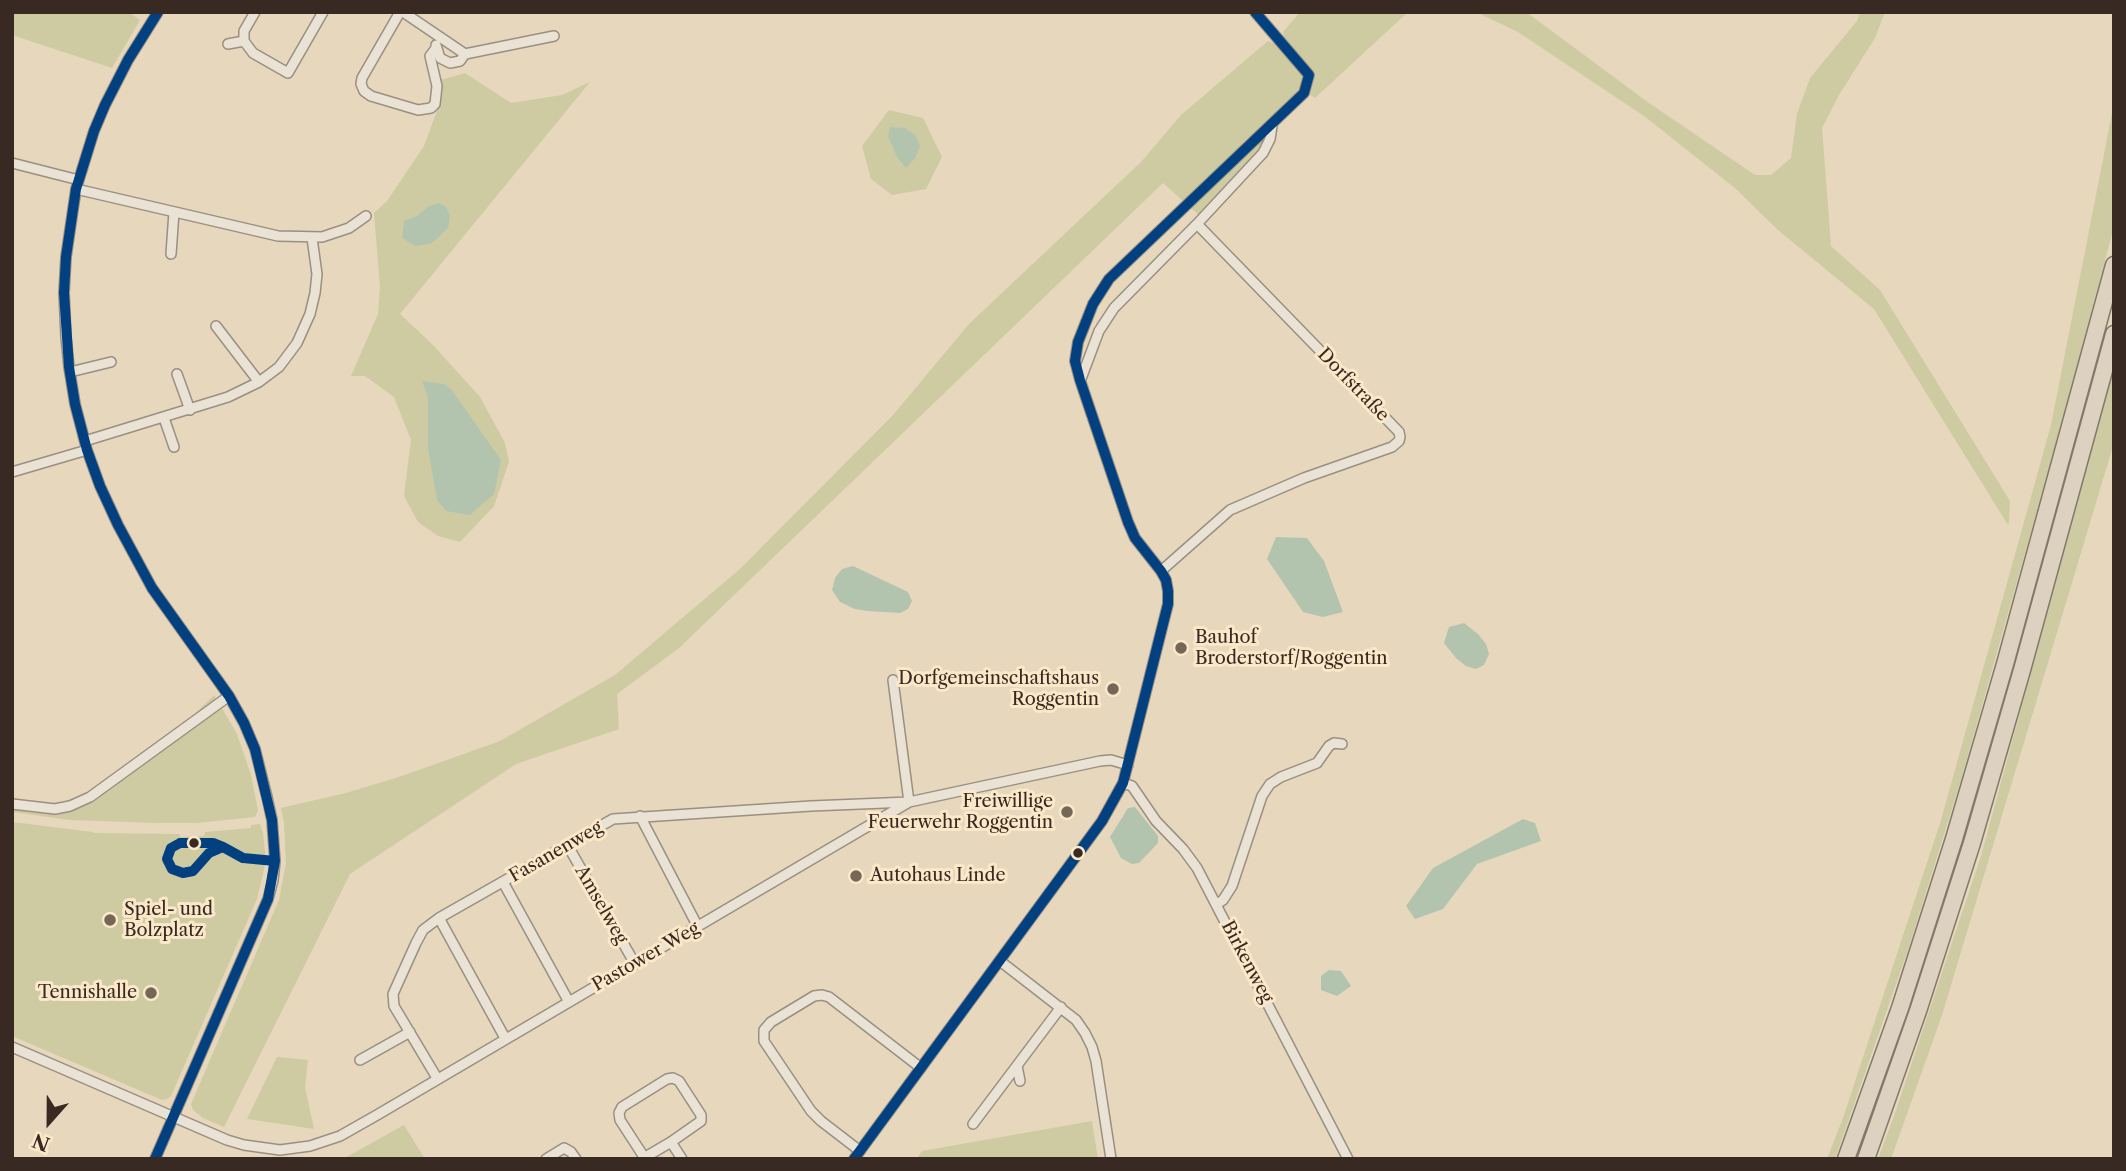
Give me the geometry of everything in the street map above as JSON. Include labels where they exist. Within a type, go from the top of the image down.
[{"type":"highway","points":[[1846,1159],[1900,1008],[1954,839],[2013,638],[2114,265]]},
{"type":"highway","points":[[1866,1159],[1918,1011],[1972,843],[2114,334]]},
{"type":"street","points":[[155,1159],[268,899],[275,861],[272,820],[255,749],[229,696],[152,588],[118,525],[86,446],[70,372],[66,337],[66,257],[78,184],[105,105],[128,60],[158,12]]},
{"type":"street","points":[[255,12],[244,31],[244,41],[253,53],[288,73],[323,12]]},
{"type":"street","points":[[436,48],[430,56],[437,86],[435,104],[431,108],[418,110],[371,96],[363,91],[360,84],[362,78],[401,12],[465,54]]},
{"type":"street","points":[[921,1068],[829,997],[822,995],[814,996],[782,1015],[764,1030],[764,1041],[811,1111],[857,1155],[990,975],[1102,821],[1123,783],[1168,604],[1166,580],[1135,538],[1128,522],[1080,380],[1075,361],[1078,342],[1093,304],[1109,279],[1304,93],[1309,75],[1255,12]]},
{"type":"street","points":[[434,33],[440,58],[450,63],[460,61],[465,54],[554,36]]},
{"type":"street","points":[[228,44],[244,41]]},
{"type":"street","points":[[1080,380],[1099,331],[1114,308],[1197,225],[1263,153],[1270,139],[1272,125]]},
{"type":"street","points":[[12,163],[174,212],[278,236],[322,237],[349,229],[366,216]]},
{"type":"street","points":[[171,254],[174,212]]},
{"type":"street","name":"Dorfstraße","points":[[1161,571],[1230,510],[1304,478],[1392,447],[1400,437],[1399,432],[1197,225]]},
{"type":"street","points":[[12,472],[228,397],[259,382],[279,367],[297,344],[310,314],[317,274],[312,238]]},
{"type":"street","points":[[216,326],[259,382]]},
{"type":"street","points":[[70,372],[111,362]]},
{"type":"street","points":[[177,373],[190,410]]},
{"type":"street","points":[[164,418],[174,447]]},
{"type":"street","points":[[893,680],[909,802]]},
{"type":"street","points":[[12,804],[55,808],[70,806],[90,797],[229,696]]},
{"type":"street","points":[[1217,904],[1232,886],[1262,796],[1270,784],[1317,763],[1334,743],[1342,744]]},
{"type":"street","name":"Pastower Weg","points":[[12,1047],[244,1145],[280,1150],[324,1143],[909,802],[1100,761],[1111,760],[1128,765]]},
{"type":"street","name":"Birkenweg","points":[[1123,783],[1132,786],[1156,821],[1197,868],[1348,1159]]},
{"type":"street","name":"Fasanenweg","points":[[437,1079],[394,1006],[393,994],[415,943],[424,930],[439,918],[613,819],[909,802]]},
{"type":"street","points":[[640,816],[698,927]]},
{"type":"street","name":"Amselweg","points":[[568,846],[635,964]]},
{"type":"street","points":[[503,882],[569,1002]]},
{"type":"street","points":[[439,918],[505,1038]]},
{"type":"street","points":[[1000,961],[1076,1020],[1093,1047],[1111,1159]]},
{"type":"street","points":[[973,1124],[1061,1007]]},
{"type":"street","points":[[360,1060],[410,1032]]},
{"type":"street","points":[[1017,1066],[1020,1081]]},
{"type":"street","points":[[673,1078],[678,1081],[701,1115],[701,1121],[643,1158],[618,1113],[622,1107],[673,1078]]},
{"type":"street","points":[[671,1142],[682,1159]]},
{"type":"street","points":[[546,1159],[564,1148],[576,1159]]},
{"type":"shaded area","points":[[12,12],[129,12],[140,20],[112,68],[12,35]]},
{"type":"shaded area","points":[[1300,12],[1408,12],[1315,98],[1300,88],[1261,132],[1267,141],[1263,150],[1201,217],[1163,183],[679,648],[617,694],[619,729],[516,764],[350,874],[224,1127],[203,1118],[193,1110],[191,1104],[279,900],[286,863],[281,808],[346,793],[402,776],[500,741],[615,675],[740,569],[893,415],[969,324],[1142,161],[1181,115],[1268,41],[1278,45],[1285,40],[1283,32]]},
{"type":"shaded area","points":[[1476,12],[1526,12],[1649,103],[1755,175],[1771,175],[1791,158],[1797,114],[1810,78],[1857,21],[1860,12],[1885,12],[1875,38],[1822,128],[1831,246],[1880,290],[2010,501],[2008,525],[1874,309],[1778,230],[1735,188],[1644,116],[1518,32]]},
{"type":"shaded area","points":[[465,73],[511,103],[562,95],[590,82],[400,314],[433,345],[480,397],[505,443],[509,462],[494,506],[460,542],[438,536],[418,522],[404,496],[411,440],[394,397],[365,376],[351,376],[378,314],[380,287],[374,213],[387,201],[424,146],[437,111],[441,80]]},
{"type":"shaded area","points":[[2114,103],[2114,227],[2054,450],[1961,780],[1909,947],[1835,1159],[1827,1159],[1941,820],[2051,425]]},
{"type":"shaded area","points":[[889,110],[923,118],[942,157],[926,189],[892,195],[871,179],[862,146]]},
{"type":"shaded area","points":[[890,127],[905,128],[915,135],[920,146],[915,158],[906,168],[897,157],[888,136]]},
{"type":"shaded area","points":[[439,203],[446,207],[450,216],[448,228],[440,236],[430,244],[416,246],[402,238],[404,221]]},
{"type":"shaded area","points":[[2114,366],[2114,443],[1942,1015],[1891,1159],[1878,1159],[1981,856]]},
{"type":"shaded area","points":[[422,381],[444,384],[451,389],[501,460],[494,494],[470,515],[446,511],[437,500],[428,448],[428,397]]},
{"type":"shaded area","points":[[1276,537],[1307,538],[1324,561],[1343,612],[1323,617],[1303,612],[1267,559]]},
{"type":"shaded area","points":[[853,566],[908,592],[912,601],[908,609],[900,613],[868,611],[840,602],[832,590],[835,578],[842,569]]},
{"type":"shaded area","points":[[1464,623],[1478,634],[1486,644],[1489,654],[1484,665],[1476,669],[1466,666],[1456,658],[1444,643],[1449,627]]},
{"type":"shaded area","points":[[214,695],[236,732],[244,754],[258,810],[255,817],[196,823],[157,823],[70,820],[12,812],[12,799],[53,805],[92,791],[194,715]]},
{"type":"shaded area","points":[[1135,807],[1158,836],[1158,843],[1139,863],[1132,864],[1121,858],[1110,837],[1128,808]]},
{"type":"shaded area","points":[[1523,819],[1535,823],[1541,841],[1477,864],[1443,909],[1415,919],[1406,906],[1433,868]]},
{"type":"shaded area","points":[[12,822],[95,833],[180,834],[180,837],[204,836],[205,832],[251,828],[251,825],[260,824],[266,861],[257,899],[171,1096],[167,1099],[162,1100],[12,1036]]},
{"type":"shaded area","points":[[1329,970],[1341,971],[1351,986],[1337,996],[1321,990],[1321,976]]},
{"type":"shaded area","points":[[277,1057],[308,1060],[305,1087],[314,1129],[247,1119]]},
{"type":"shaded area","points":[[1092,1121],[1098,1159],[916,1159],[922,1151]]},
{"type":"shaded area","points":[[404,1125],[425,1159],[343,1159]]},
{"type":"transit line","points":[[155,1159],[268,899],[275,861],[272,820],[255,749],[229,696],[152,588],[118,525],[87,450],[69,367],[64,293],[66,257],[76,189],[105,105],[128,60],[158,12]]},
{"type":"transit line","points":[[854,1159],[1102,821],[1123,783],[1168,604],[1168,591],[1161,571],[1135,538],[1128,522],[1080,380],[1075,361],[1078,342],[1093,304],[1109,279],[1304,93],[1309,75],[1255,12]]},
{"type":"transit line","points":[[180,843],[213,843],[223,847],[209,853],[193,871],[183,873],[172,869],[167,859],[171,848],[180,843]]},
{"type":"transit line","points":[[223,847],[243,858],[275,861]]},
{"type":"place","name":"Bauhof Broderstorf/Roggentin","points":[[1181,648]]},
{"type":"place","name":"Dorfgemeinschaftshaus Roggentin","points":[[1113,689]]},
{"type":"place","name":"Freiwillige Feuerwehr Roggentin","points":[[1067,812]]},
{"type":"place","name":"Autohaus Linde","points":[[856,876]]},
{"type":"place","name":"Spiel- und Bolzplatz","points":[[110,920]]},
{"type":"place","name":"Tennishalle","points":[[151,993]]}]
